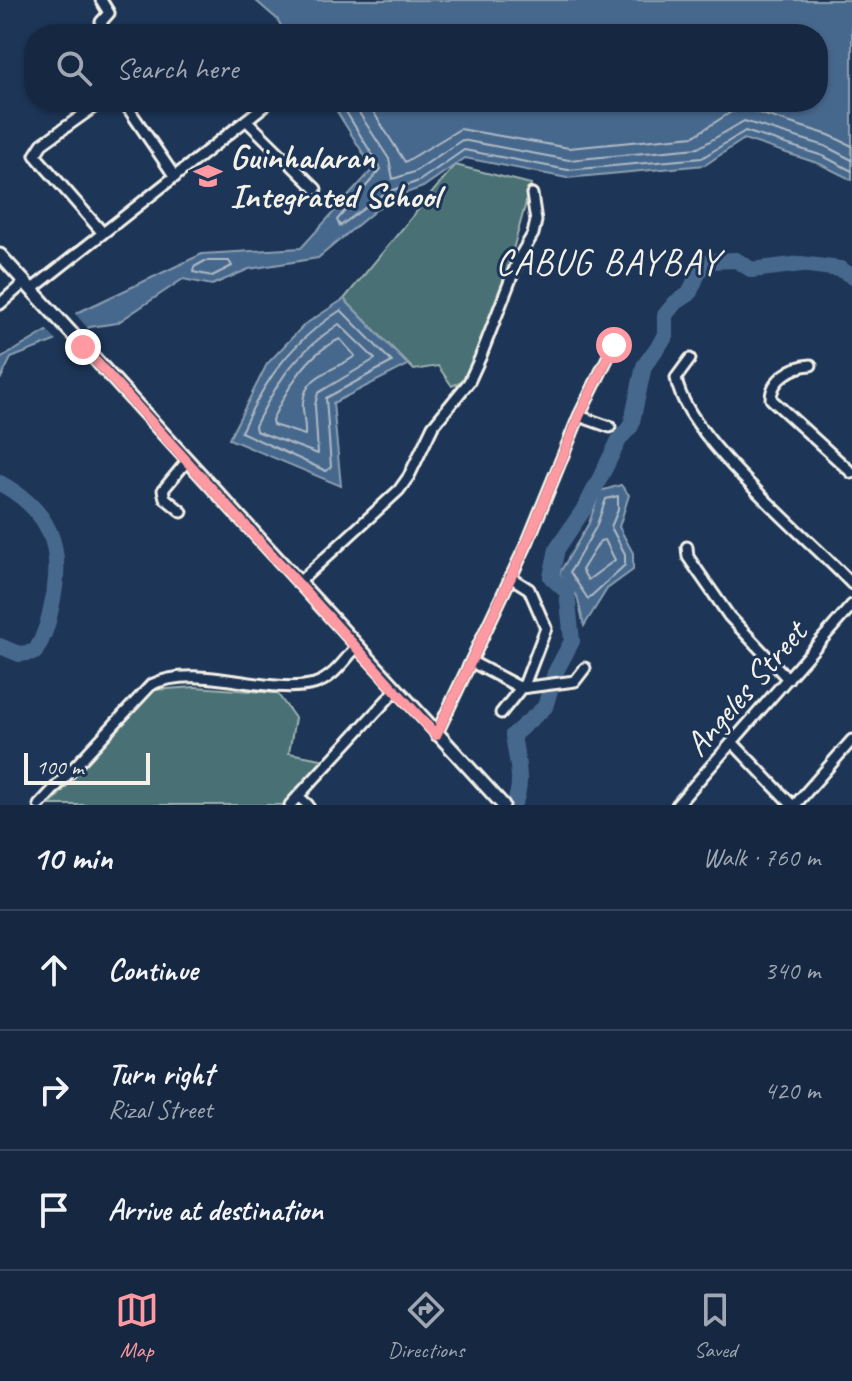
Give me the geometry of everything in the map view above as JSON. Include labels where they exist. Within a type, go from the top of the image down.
[{"type":"main road","points":[[0,255],[500,804]]},
{"type":"street","points":[[101,0],[109,13],[102,24]]},
{"type":"street","points":[[87,112],[42,144],[35,155],[102,232]]},
{"type":"street","points":[[131,112],[175,177]]},
{"type":"street","points":[[0,304],[102,232],[256,112]]},
{"type":"street","points":[[246,120],[316,189]]},
{"type":"street","points":[[298,583],[399,490],[433,426],[469,382],[519,258],[533,234],[536,221],[532,194]]},
{"type":"street","points":[[436,735],[472,662],[579,416],[614,345]]},
{"type":"street","points":[[690,359],[676,378],[680,396],[695,424],[782,517],[852,584]]},
{"type":"street","points":[[811,365],[790,371],[772,387],[771,399],[852,473]]},
{"type":"street","points":[[579,416],[610,427]]},
{"type":"street","points":[[182,512],[165,498],[163,490],[187,461]]},
{"type":"street","points":[[687,547],[688,557],[729,616],[788,679]]},
{"type":"street","points":[[501,713],[521,688],[546,628],[529,589],[510,577]]},
{"type":"street","name":"Angeles Street","points":[[677,805],[852,605]]},
{"type":"street","points":[[39,805],[151,685],[202,678],[315,683],[333,674],[356,647]]},
{"type":"street","points":[[472,662],[521,688],[575,681],[585,668]]},
{"type":"street","points":[[290,805],[395,691]]},
{"type":"street","points":[[733,743],[794,805],[852,740]]},
{"type":"street","points":[[298,796],[308,805]]},
{"type":"green space","points":[[455,165],[531,184],[500,297],[467,379],[452,386],[438,366],[414,370],[344,299]]},
{"type":"green space","points":[[195,687],[277,693],[295,718],[289,753],[326,760],[284,805],[50,805],[152,690]]},
{"type":"water","points":[[255,0],[852,0],[852,180],[820,164],[744,139],[705,165],[567,178],[465,158],[423,187],[389,199],[318,258],[249,269],[212,285],[183,279],[117,323],[90,327],[11,358],[0,380],[0,359],[79,312],[202,254],[301,248],[373,169],[337,112],[828,112],[828,24],[280,24]]},
{"type":"water","points":[[344,299],[408,365],[333,403],[341,486],[229,439],[267,364],[304,325]]},
{"type":"water","points":[[621,485],[629,495],[619,527],[633,553],[633,570],[607,589],[584,626],[577,596],[559,574],[589,523],[600,491]]},
{"type":"pier","points":[[73,311],[90,331],[60,345],[46,329]]},
{"type":"waterway","points":[[513,805],[519,780],[513,735],[545,707],[555,673],[572,641],[567,592],[551,577],[557,549],[586,506],[620,438],[631,426],[644,366],[665,337],[665,315],[675,303],[689,294],[699,271],[711,261],[736,260],[752,270],[801,264],[840,269],[852,276]]},
{"type":"waterway","points":[[0,483],[41,517],[49,531],[56,562],[50,613],[35,652],[19,654],[0,646]]},
{"type":"place","name":"Guinhalaran Integrated School","points":[[208,176]]},
{"type":"district","name":"CABUG BAYBAY","points":[[608,261]]},
{"type":"route","points":[[83,347],[436,735],[528,541],[579,416],[614,345]]}]
